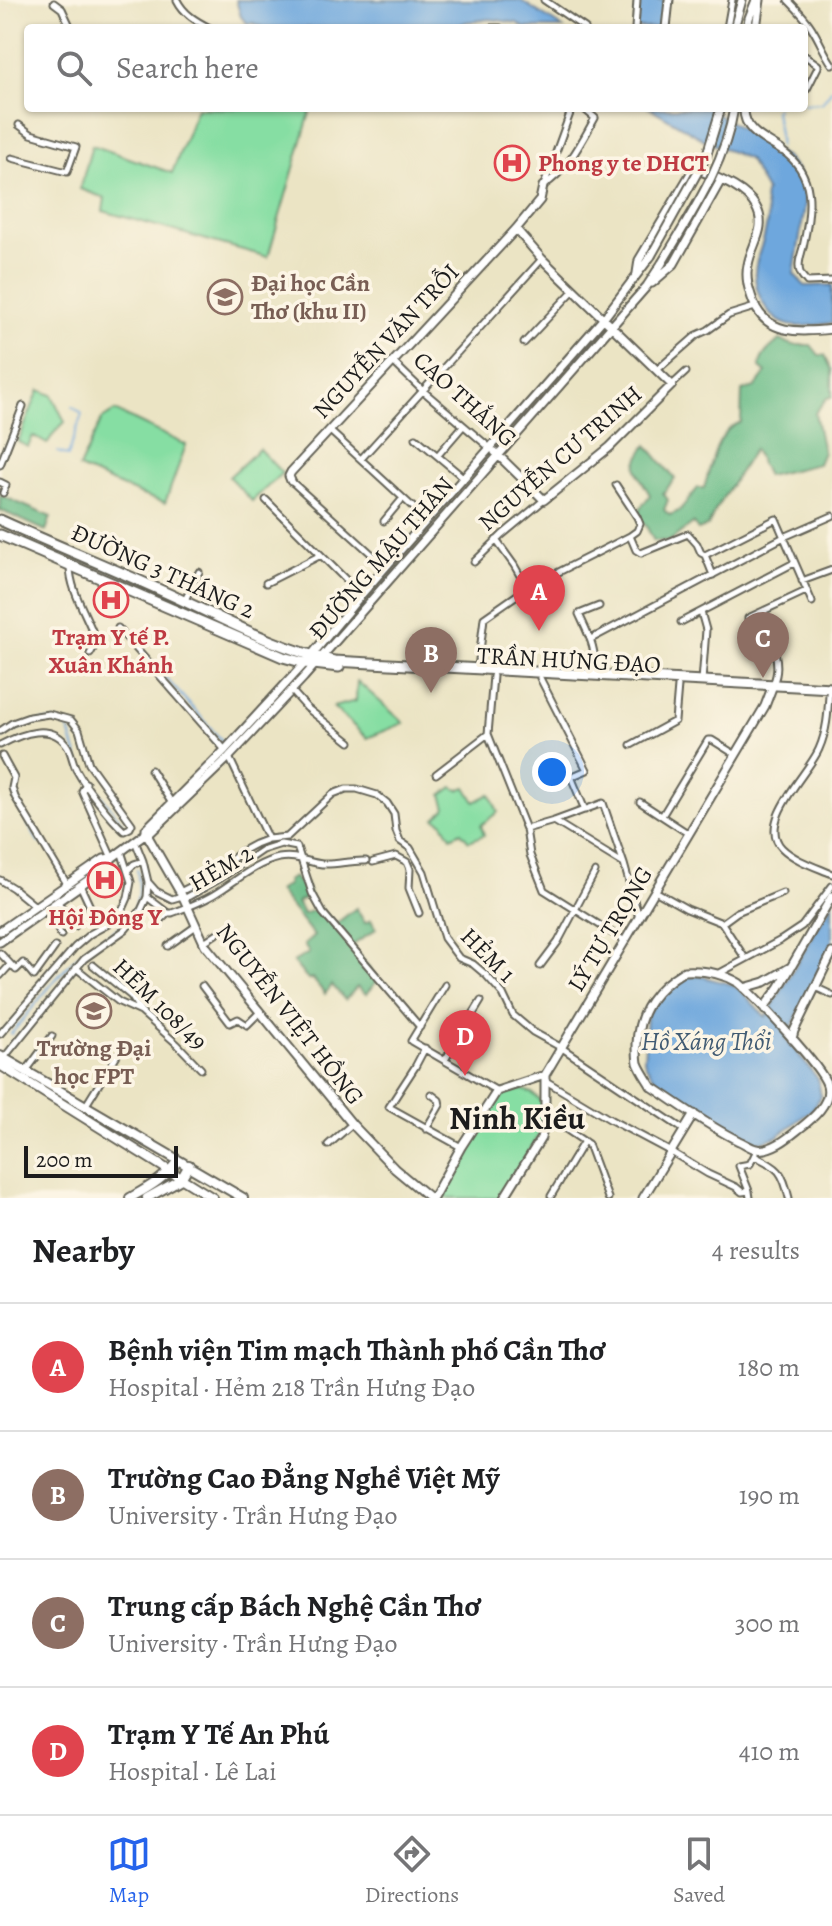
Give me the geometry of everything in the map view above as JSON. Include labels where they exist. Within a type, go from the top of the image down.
[{"type":"highway","name":"ĐƯỜNG 3 THÁNG 2","points":[[0,520],[48,538],[312,660]]},
{"type":"highway","name":"ĐƯỜNG 3 THÁNG 2","points":[[0,535],[283,657],[312,660]]},
{"type":"highway","name":"TRẦN HƯNG ĐẠO","points":[[312,660],[702,681],[831,692]]},
{"type":"highway","name":"TRẦN HƯNG ĐẠO","points":[[312,660],[334,667],[678,686],[771,688]]},
{"type":"main road","points":[[43,555],[48,538]]},
{"type":"main road","points":[[1,1062],[25,1071],[86,1105],[243,1198]]},
{"type":"main road","points":[[1,1062],[213,1198]]},
{"type":"main road","points":[[130,1198],[153,1185],[178,1160]]},
{"type":"main road","points":[[147,1198],[181,1179],[189,1165]]},
{"type":"street","points":[[177,0],[181,8],[201,24]]},
{"type":"street","points":[[544,0],[579,24]]},
{"type":"street","points":[[635,24],[637,0]]},
{"type":"street","points":[[666,24],[669,0]]},
{"type":"street","points":[[728,24],[732,0]]},
{"type":"street","points":[[735,24],[742,0]]},
{"type":"street","points":[[748,24],[758,0]]},
{"type":"street","points":[[756,24],[758,0]]},
{"type":"street","points":[[788,0],[809,23],[824,54],[831,61]]},
{"type":"street","points":[[54,3],[62,9],[69,24]]},
{"type":"street","points":[[808,58],[818,66],[808,84]]},
{"type":"street","name":"NGUYỄN VĂN TRỖI","points":[[291,481],[291,472],[540,200],[571,112]]},
{"type":"street","name":"NGUYỄN VĂN TRỖI","points":[[543,186],[568,163],[595,118],[588,112]]},
{"type":"street","name":"ĐƯỜNG MẬU THÂN","points":[[0,942],[108,866],[112,858],[142,835],[171,802],[291,690],[361,595],[604,318],[637,275],[651,256],[706,157],[720,112]]},
{"type":"street","name":"ĐƯỜNG MẬU THÂN","points":[[142,835],[150,833],[410,557],[647,286],[718,166],[733,112]]},
{"type":"street","points":[[745,112],[746,123],[753,131],[791,156],[801,168],[809,197],[809,219],[799,265],[800,274],[807,282],[832,281]]},
{"type":"street","points":[[12,158],[67,172],[76,147],[31,134],[19,125]]},
{"type":"street","points":[[637,275],[639,260],[694,168],[742,193],[752,201],[761,220],[747,275],[755,307],[761,315],[776,328],[793,332],[832,329]]},
{"type":"street","points":[[647,286],[674,264],[721,180]]},
{"type":"street","points":[[516,229],[542,259],[657,370],[697,335],[729,315],[755,307]]},
{"type":"street","points":[[361,459],[542,259]]},
{"type":"street","points":[[524,343],[574,290]]},
{"type":"street","name":"CAO THẮNG","points":[[393,362],[544,500]]},
{"type":"street","name":"NGUYỄN CƯ TRINH","points":[[657,370],[672,385]]},
{"type":"street","name":"NGUYỄN CƯ TRINH","points":[[474,562],[496,540],[610,447],[686,372]]},
{"type":"street","points":[[0,465],[23,406]]},
{"type":"street","points":[[438,455],[463,426]]},
{"type":"street","points":[[330,431],[427,520]]},
{"type":"street","points":[[416,438],[464,478]]},
{"type":"street","points":[[291,481],[386,567]]},
{"type":"street","points":[[0,482],[6,485],[3,493]]},
{"type":"street","points":[[478,669],[484,618],[527,588],[637,531],[640,524],[637,517],[616,485]]},
{"type":"street","points":[[384,521],[403,498]]},
{"type":"street","points":[[266,500],[361,595]]},
{"type":"street","points":[[591,639],[784,537],[832,516]]},
{"type":"street","points":[[705,555],[776,519],[812,602]]},
{"type":"street","points":[[630,536],[636,550],[641,553],[688,534],[705,555],[713,575]]},
{"type":"street","points":[[496,540],[527,588]]},
{"type":"street","points":[[402,549],[410,557]]},
{"type":"street","points":[[266,583],[321,555]]},
{"type":"street","points":[[681,622],[794,563]]},
{"type":"street","points":[[70,566],[75,592],[95,638],[90,654]]},
{"type":"street","points":[[802,581],[832,570]]},
{"type":"street","points":[[184,601],[199,572]]},
{"type":"street","points":[[748,618],[806,591]]},
{"type":"street","points":[[595,675],[595,654],[579,614],[599,606]]},
{"type":"street","points":[[765,610],[762,638],[772,640],[776,661],[777,676],[771,688]]},
{"type":"street","points":[[701,612],[706,630],[702,681]]},
{"type":"street","points":[[118,628],[227,753],[268,839]]},
{"type":"street","points":[[493,676],[488,734],[526,829],[530,855],[544,890],[626,941]]},
{"type":"street","points":[[540,678],[587,770],[572,779],[585,810]]},
{"type":"street","points":[[631,745],[675,721],[678,686]]},
{"type":"street","name":"LÝ TỰ TRỌNG","points":[[545,1078],[765,706],[771,688]]},
{"type":"street","points":[[291,690],[307,708],[350,742]]},
{"type":"street","points":[[831,692],[827,723],[819,749],[789,791],[778,817],[775,837],[782,849],[832,874]]},
{"type":"street","points":[[0,731],[29,717],[49,714],[71,720],[79,730],[89,764],[142,835],[148,882],[147,897],[133,922],[84,959],[1,1062]]},
{"type":"street","points":[[0,745],[36,732],[54,734],[67,747],[77,771],[121,829],[129,829],[132,824]]},
{"type":"street","points":[[436,774],[488,734]]},
{"type":"street","points":[[662,816],[708,740],[736,755]]},
{"type":"street","points":[[2,756],[14,778],[12,788],[15,797],[67,884]]},
{"type":"street","points":[[151,770],[171,802]]},
{"type":"street","points":[[86,783],[82,791],[112,858]]},
{"type":"street","name":"HẺM 1","points":[[182,896],[219,872],[242,851],[268,839],[287,837],[333,794],[357,789],[377,795],[394,814],[400,841],[410,848],[420,864],[444,938],[459,958],[486,975],[503,994],[513,1015],[533,1032],[684,1130]]},
{"type":"street","points":[[640,802],[689,834]]},
{"type":"street","points":[[526,829],[603,803],[639,919]]},
{"type":"street","points":[[554,821],[624,864]]},
{"type":"street","name":"NGUYỄN VIỆT HỒNG","points":[[142,835],[182,896],[204,942],[259,1013],[352,1124],[395,1169],[432,1198]]},
{"type":"street","points":[[148,882],[156,891],[172,899],[221,878],[255,854],[274,845],[297,847],[312,893],[323,913],[420,1027]]},
{"type":"street","points":[[14,1044],[2,1038],[75,947],[112,922],[124,907],[131,882],[121,851]]},
{"type":"street","name":"HẺM 2","points":[[188,907],[279,858],[301,857],[324,864],[396,856],[407,862],[410,869],[409,888],[419,913]]},
{"type":"street","name":"ĐƯỜNG MẬU THÂN","points":[[0,931],[104,859],[112,858]]},
{"type":"street","points":[[128,870],[143,861]]},
{"type":"street","points":[[540,966],[558,942],[595,872]]},
{"type":"street","points":[[0,880],[35,906]]},
{"type":"street","points":[[80,885],[100,928]]},
{"type":"street","points":[[717,974],[802,926],[832,886]]},
{"type":"street","points":[[655,891],[687,909],[722,923],[745,958]]},
{"type":"street","points":[[722,923],[737,912],[783,893]]},
{"type":"street","points":[[766,1011],[765,1006],[779,988],[832,896]]},
{"type":"street","points":[[147,897],[168,913]]},
{"type":"street","points":[[57,901],[75,926]]},
{"type":"street","points":[[161,920],[168,913],[188,907]]},
{"type":"street","points":[[46,909],[61,935]]},
{"type":"street","points":[[168,946],[196,926]]},
{"type":"street","points":[[204,942],[219,932]]},
{"type":"street","points":[[0,976],[23,963],[34,976],[55,947]]},
{"type":"street","points":[[0,953],[13,968]]},
{"type":"street","points":[[791,1038],[832,953]]},
{"type":"street","name":"HẼM 108/49","points":[[93,965],[131,996],[141,1012],[201,1069]]},
{"type":"street","points":[[744,988],[765,982],[791,967]]},
{"type":"street","points":[[76,968],[119,1002],[141,1012]]},
{"type":"street","points":[[749,1195],[739,1166],[750,1164],[755,1153],[776,1145],[820,1110],[829,1093],[827,1085],[791,1038],[744,988],[730,977],[704,971],[684,971],[652,997],[644,1010],[637,1032],[638,1063],[651,1086],[694,1114],[722,1132],[755,1153],[769,1162],[784,1177],[789,1198]]},
{"type":"street","points":[[445,985],[411,1041],[497,1091]]},
{"type":"street","points":[[202,986],[230,1023],[238,1019],[247,1025],[259,1013]]},
{"type":"street","points":[[815,987],[832,995]]},
{"type":"street","points":[[445,1060],[481,1001]]},
{"type":"street","points":[[25,1071],[52,1036]]},
{"type":"street","points":[[425,1048],[389,1107],[461,1147]]},
{"type":"street","points":[[86,1105],[117,1055]]},
{"type":"street","points":[[504,1198],[541,1138],[545,1122],[545,1078]]},
{"type":"street","points":[[432,1198],[497,1091],[545,1078],[611,1120],[749,1195]]},
{"type":"street","points":[[426,1129],[440,1105],[431,1094]]},
{"type":"street","points":[[643,1198],[694,1114]]},
{"type":"street","points":[[545,1122],[555,1122],[591,1149],[608,1198]]},
{"type":"street","points":[[328,1145],[352,1124]]},
{"type":"street","points":[[551,1196],[584,1141]]},
{"type":"green space","points":[[195,112],[310,112],[268,257],[103,211],[105,198],[80,189],[92,145],[172,173]]},
{"type":"green space","points":[[780,340],[793,345],[811,345],[819,355],[825,355],[832,370],[832,397],[827,398],[815,413],[823,452],[818,464],[767,476],[754,449],[708,526],[698,530],[693,523],[670,541],[654,541],[645,524],[641,523],[639,510],[650,495],[637,470],[641,453],[647,445],[675,479],[663,493],[668,500],[664,510],[670,515],[679,511],[698,488],[704,488],[720,441],[725,433],[741,422],[742,391],[755,387],[766,373],[760,368],[762,359]]},
{"type":"green space","points":[[39,390],[52,395],[65,422],[47,444],[33,436],[28,447],[18,442]]},
{"type":"green space","points":[[115,411],[186,445],[165,503],[79,468],[102,419]]},
{"type":"green space","points":[[259,449],[282,473],[252,501],[229,477]]},
{"type":"green space","points":[[0,495],[51,517],[46,531],[0,510]]},
{"type":"green space","points":[[357,681],[404,723],[367,738],[333,707],[356,701]]},
{"type":"green space","points":[[453,787],[458,790],[466,787],[475,802],[490,794],[498,812],[481,825],[484,835],[469,841],[461,832],[451,837],[443,823],[435,818],[446,808],[442,795]]},
{"type":"green space","points":[[294,877],[300,885],[306,884],[310,896],[297,902],[303,914],[319,908],[333,926],[356,908],[365,923],[371,920],[376,929],[352,946],[378,980],[366,994],[357,987],[345,1000],[332,985],[325,994],[293,962],[309,953],[304,945],[314,936],[278,891]]},
{"type":"green space","points":[[521,1089],[540,1100],[542,1130],[501,1198],[440,1198],[500,1095]]},
{"type":"water","points":[[236,0],[520,0],[557,24],[519,24],[490,19],[462,24],[248,24],[241,17]]},
{"type":"water","points":[[638,0],[664,0],[662,24],[636,24]]},
{"type":"water","points":[[657,112],[714,112],[787,158],[797,170],[805,206],[794,274],[805,286],[832,285],[832,323],[794,326],[778,320],[766,308],[756,284],[755,270],[767,224],[766,191],[748,159],[708,142]]},
{"type":"water","name":"Hồ Xáng Thổi","points":[[832,903],[832,943],[786,1039],[818,1079],[821,1096],[813,1109],[778,1136],[762,1142],[746,1140],[716,1122],[651,1073],[644,1060],[647,1014],[672,984],[683,977],[700,976],[739,989],[766,1017]]},
{"type":"waterway","points":[[808,104],[822,103],[832,89]]},
{"type":"waterway","points":[[775,112],[779,146]]},
{"type":"waterway","points":[[58,452],[68,456],[82,414],[73,407]]},
{"type":"waterway","points":[[155,666],[224,743]]},
{"type":"waterway","points":[[0,739],[34,723],[62,724],[69,730],[80,766],[123,824]]},
{"type":"waterway","points":[[28,824],[39,843]]},
{"type":"waterway","points":[[11,1034],[70,963],[128,919],[138,896],[137,870]]},
{"type":"place","name":"Phong y te DHCT","points":[[512,163]]},
{"type":"place","name":"Đại học Cần Thơ (khu II)","points":[[225,297]]},
{"type":"place","name":"Trạm Y tế P. Xuân Khánh","points":[[111,600]]},
{"type":"place","name":"Bệnh viện Tim mạch Thành phố Cần Thơ","points":[[539,631]]},
{"type":"place","name":"Trung cấp Bách Nghệ Cần Thơ","points":[[763,678]]},
{"type":"place","name":"Trường Cao Đẳng Nghề Việt Mỹ","points":[[431,693]]},
{"type":"place","name":"Hội Đông Y","points":[[105,880]]},
{"type":"place","name":"Trường Đại học FPT","points":[[94,1011]]},
{"type":"place","name":"Trạm Y Tế An Phú","points":[[465,1076]]},
{"type":"district","name":"Ninh Kiều","points":[[517,1118]]}]
